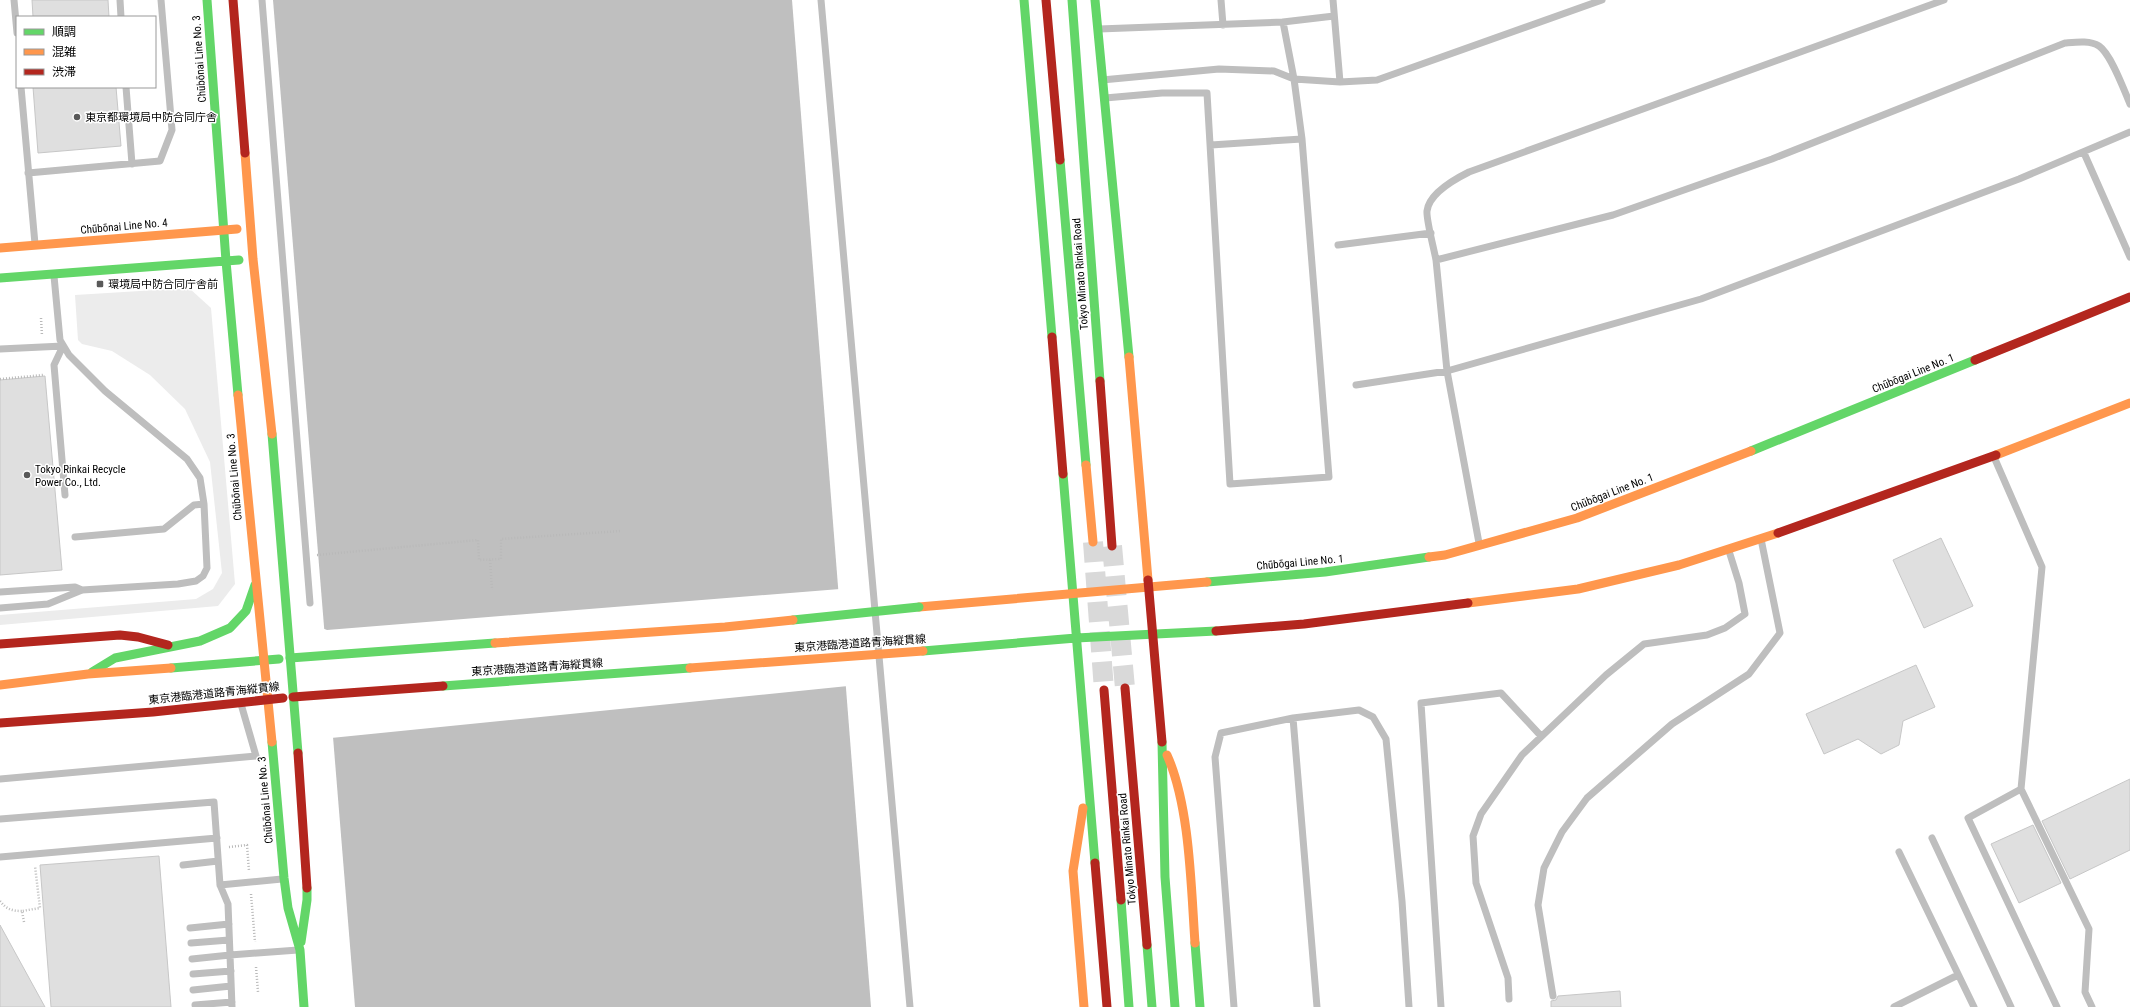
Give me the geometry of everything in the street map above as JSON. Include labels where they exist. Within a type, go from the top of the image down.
[{"type":"street","name":"Chūbōnai Line No. 3","points":[[206,0],[226,261],[256,582],[261,610],[284,878],[288,908],[300,950],[304,1007]]},
{"type":"street","name":"Chūbōnai Line No. 3","points":[[232,0],[253,259],[275,464],[306,844],[307,900],[300,950]]},
{"type":"street","points":[[1024,0],[1107,1007]]},
{"type":"street","name":"Tokyo Minato Rinkai Road","points":[[1046,0],[1093,542]]},
{"type":"street","name":"Tokyo Minato Rinkai Road","points":[[1072,0],[1112,546]]},
{"type":"street","points":[[1095,0],[1102,98],[1124,306],[1162,746],[1165,877],[1175,1007]]},
{"type":"street","name":"Chūbōnai Line No. 4","points":[[0,248],[251,227]]},
{"type":"street","points":[[0,278],[253,259]]},
{"type":"street","name":"Chūbōgai Line No. 1","points":[[1072,594],[1148,589],[1383,565],[1445,555],[1479,546],[1577,518],[1779,440],[2130,297]]},
{"type":"street","points":[[1076,638],[1224,631],[1304,624],[1578,589],[1679,565],[1761,538],[1993,456],[2130,403]]},
{"type":"street","points":[[88,674],[114,658],[173,647],[219,634],[234,625],[250,605],[256,582]]},
{"type":"street","points":[[0,685],[88,674],[725,627],[919,607],[1072,594]]},
{"type":"street","points":[[0,644],[120,635],[138,637],[173,647]]},
{"type":"street","name":"東京港臨港道路青海縦貫線","points":[[0,723],[153,712],[293,697],[923,651],[1076,638]]},
{"type":"street","name":"Tokyo Minato Rinkai Road","points":[[1125,688],[1152,1007]]},
{"type":"street","name":"Tokyo Minato Rinkai Road","points":[[1104,690],[1129,1007]]},
{"type":"street","points":[[1162,746],[1175,770],[1180,794],[1188,859],[1200,1007]]},
{"type":"street","points":[[1084,1007],[1073,871],[1088,777]]},
{"type":"lane","points":[[14,0],[16,22]]},
{"type":"lane","points":[[120,0],[121,16]]},
{"type":"lane","points":[[28,173],[160,162],[172,130],[161,0]]},
{"type":"lane","points":[[262,0],[310,602]]},
{"type":"lane","points":[[821,0],[910,1007]]},
{"type":"lane","points":[[1221,0],[1223,25]]},
{"type":"lane","points":[[1333,0],[1340,82]]},
{"type":"lane","points":[[1101,81],[1219,69],[1274,71],[1294,79],[1340,82],[1377,80],[1602,0]]},
{"type":"lane","points":[[1479,546],[1447,371],[1436,260],[1427,210],[1436,194],[1454,179],[1469,172],[1944,0]]},
{"type":"lane","points":[[1097,29],[1284,22],[1334,16]]},
{"type":"lane","points":[[1102,98],[1162,93],[1208,93],[1230,484],[1329,478],[1302,139],[1294,79],[1284,22]]},
{"type":"lane","points":[[1436,260],[1613,215],[1772,159],[2065,43],[2084,42],[2099,46],[2109,58],[2130,104]]},
{"type":"lane","points":[[21,88],[35,245]]},
{"type":"lane","points":[[126,88],[132,164]]},
{"type":"lane","points":[[1356,385],[1447,371],[1702,299],[1885,231],[2084,153],[2130,132]]},
{"type":"lane","points":[[1211,145],[1302,139]]},
{"type":"lane","points":[[2084,153],[2130,257]]},
{"type":"lane","points":[[1338,245],[1431,232]]},
{"type":"lane","points":[[0,608],[48,604],[82,590],[178,584],[196,581],[203,576],[208,560],[204,504],[200,478],[187,459],[105,390],[68,355],[60,340],[54,274]]},
{"type":"lane","points":[[0,349],[63,346]]},
{"type":"lane","points":[[63,346],[54,364],[65,495]]},
{"type":"lane","points":[[1993,456],[2042,567],[2021,789],[2088,929],[2085,992],[2092,1007]]},
{"type":"lane","points":[[75,537],[164,529],[194,505],[204,504]]},
{"type":"lane","points":[[1553,996],[1538,905],[1544,868],[1562,832],[1586,798],[1672,724],[1749,674],[1780,633],[1761,538]]},
{"type":"lane","points":[[1509,999],[1508,978],[1476,883],[1473,836],[1481,814],[1522,755],[1606,675],[1644,644],[1707,635],[1725,628],[1745,614],[1739,583],[1728,549]]},
{"type":"lane","points":[[0,592],[75,587],[82,590]]},
{"type":"lane","points":[[1442,1007],[1421,703],[1501,693],[1541,736]]},
{"type":"lane","points":[[0,779],[256,756],[241,702]]},
{"type":"lane","points":[[1234,1007],[1215,757],[1221,733],[1293,718],[1359,710],[1373,717],[1386,739],[1402,901],[1409,1007]]},
{"type":"lane","points":[[1293,718],[1317,1007]]},
{"type":"lane","points":[[2021,789],[1968,818],[2057,1007]]},
{"type":"lane","points":[[0,819],[214,802],[220,885],[228,904],[232,1004],[195,1005]]},
{"type":"lane","points":[[0,857],[217,838]]},
{"type":"lane","points":[[1932,838],[2011,1007]]},
{"type":"lane","points":[[1899,852],[1974,1007]]},
{"type":"lane","points":[[183,865],[218,862]]},
{"type":"lane","points":[[220,885],[284,878]]},
{"type":"lane","points":[[190,928],[229,924]]},
{"type":"lane","points":[[191,943],[229,940]]},
{"type":"lane","points":[[192,959],[300,950]]},
{"type":"lane","points":[[193,974],[231,971]]},
{"type":"lane","points":[[1894,1007],[1958,975]]},
{"type":"lane","points":[[193,990],[231,986]]},
{"type":"path","points":[[0,379],[44,375],[44,370]]},
{"type":"path","points":[[316,555],[478,540],[479,560],[490,560],[501,559],[501,539],[621,531]]},
{"type":"path","points":[[490,560],[492,590]]},
{"type":"path","points":[[229,847],[247,845],[249,872]]},
{"type":"path","points":[[0,901],[7,908],[14,911],[40,908],[35,863]]},
{"type":"path","points":[[251,891],[255,945]]},
{"type":"path","points":[[22,911],[24,922]]},
{"type":"path","points":[[256,967],[258,992]]},
{"type":"shaded area","points":[[273,0],[792,0],[871,1007],[355,1007]]},
{"type":"shaded area","points":[[189,288],[211,308],[235,584],[218,606],[0,625],[0,615],[196,599],[213,589],[222,573],[210,462],[185,409],[150,375],[112,351],[82,344],[78,340],[75,295]]},
{"type":"pier","points":[[840,589],[848,686],[331,738],[322,628],[327,630]]},
{"type":"building","points":[[32,0],[108,0],[109,16],[33,16]]},
{"type":"building","name":"東京都環境局中防合同庁舎","points":[[33,88],[116,88],[121,146],[38,153]]},
{"type":"building","name":"Tokyo Rinkai Recycle Power Co., Ltd.","points":[[45,376],[62,570],[0,575],[0,380]]},
{"type":"building","points":[[1941,538],[1973,606],[1924,628],[1893,560]]},
{"type":"building","points":[[1916,665],[1935,707],[1903,721],[1899,745],[1881,754],[1858,739],[1824,754],[1806,714]]},
{"type":"building","points":[[2130,779],[2130,850],[2070,879],[2042,821]]},
{"type":"building","points":[[2033,825],[2061,883],[2019,903],[1991,844]]},
{"type":"building","points":[[159,856],[171,1007],[51,1007],[40,865]]},
{"type":"building","points":[[0,925],[45,1007],[0,1007]]},
{"type":"building","points":[[1620,991],[1621,1007],[1551,1007],[1551,1001],[1556,1000],[1558,996]]},
{"type":"tunnel","points":[[1093,542],[1104,690]]},
{"type":"tunnel","points":[[1112,546],[1125,688]]},
{"type":"traffic: fast","points":[[207,0],[226,261],[238,395]]},
{"type":"traffic: fast","points":[[1024,0],[1052,337]]},
{"type":"traffic: fast","points":[[1072,0],[1100,381]]},
{"type":"traffic: fast","points":[[1095,0],[1129,357]]},
{"type":"traffic: fast","points":[[1060,160],[1086,465]]},
{"type":"traffic: fast","points":[[0,278],[239,260]]},
{"type":"traffic: fast","points":[[1751,451],[1975,360]]},
{"type":"traffic: fast","points":[[272,434],[298,753]]},
{"type":"traffic: fast","points":[[1063,474],[1095,863]]},
{"type":"traffic: fast","points":[[1207,582],[1325,572],[1429,557]]},
{"type":"traffic: fast","points":[[92,672],[115,658],[200,641],[230,628],[246,611],[255,585]]},
{"type":"traffic: fast","points":[[793,620],[919,607]]},
{"type":"traffic: fast","points":[[923,651],[1076,638],[1216,631]]},
{"type":"traffic: fast","points":[[290,658],[495,643]]},
{"type":"traffic: fast","points":[[171,668],[279,659]]},
{"type":"traffic: fast","points":[[443,686],[690,668]]},
{"type":"traffic: fast","points":[[272,742],[284,878],[288,908],[300,950],[304,1007]]},
{"type":"traffic: fast","points":[[1162,742],[1165,877],[1175,1007]]},
{"type":"traffic: fast","points":[[301,942],[307,900],[307,888]]},
{"type":"traffic: fast","points":[[1121,900],[1129,1007]]},
{"type":"traffic: fast","points":[[1195,943],[1200,1007]]},
{"type":"traffic: fast","points":[[1147,945],[1152,1007]]},
{"type":"traffic: slow","points":[[245,153],[253,259],[272,434]]},
{"type":"traffic: slow","points":[[0,248],[237,229]]},
{"type":"traffic: slow","points":[[1129,357],[1148,580]]},
{"type":"traffic: slow","points":[[238,395],[272,742]]},
{"type":"traffic: slow","points":[[1996,455],[2130,403]]},
{"type":"traffic: slow","points":[[1429,557],[1445,555],[1577,518],[1751,451]]},
{"type":"traffic: slow","points":[[1086,465],[1093,542]]},
{"type":"traffic: slow","points":[[1468,603],[1578,589],[1679,565],[1778,533]]},
{"type":"traffic: slow","points":[[919,607],[1207,582]]},
{"type":"traffic: slow","points":[[495,643],[725,627],[793,620]]},
{"type":"traffic: slow","points":[[690,668],[923,651]]},
{"type":"traffic: slow","points":[[0,685],[88,674],[171,668]]},
{"type":"traffic: slow","points":[[1167,755],[1175,775],[1185,822],[1195,943]]},
{"type":"traffic: slow","points":[[1083,808],[1073,871],[1084,1007]]},
{"type":"traffic: jam","points":[[233,0],[245,153]]},
{"type":"traffic: jam","points":[[1046,0],[1060,160]]},
{"type":"traffic: jam","points":[[1975,360],[2130,297]]},
{"type":"traffic: jam","points":[[1052,337],[1063,474]]},
{"type":"traffic: jam","points":[[1100,381],[1112,546]]},
{"type":"traffic: jam","points":[[1778,533],[1996,455]]},
{"type":"traffic: jam","points":[[1148,580],[1162,742]]},
{"type":"traffic: jam","points":[[1216,631],[1304,624],[1468,603]]},
{"type":"traffic: jam","points":[[0,644],[120,635],[138,637],[168,645]]},
{"type":"traffic: jam","points":[[293,697],[443,686]]},
{"type":"traffic: jam","points":[[1125,688],[1147,945]]},
{"type":"traffic: jam","points":[[1104,690],[1121,900]]},
{"type":"traffic: jam","points":[[0,723],[153,712],[283,698]]},
{"type":"traffic: jam","points":[[298,753],[307,888]]},
{"type":"traffic: jam","points":[[1095,863],[1107,1007]]},
{"type":"place","name":"東京都環境局中防合同庁舎","points":[[77,117]]},
{"type":"place","name":"環境局中防合同庁舎前","points":[[100,284]]},
{"type":"place","name":"Tokyo Rinkai Recycle Power Co., Ltd.","points":[[27,475]]}]
